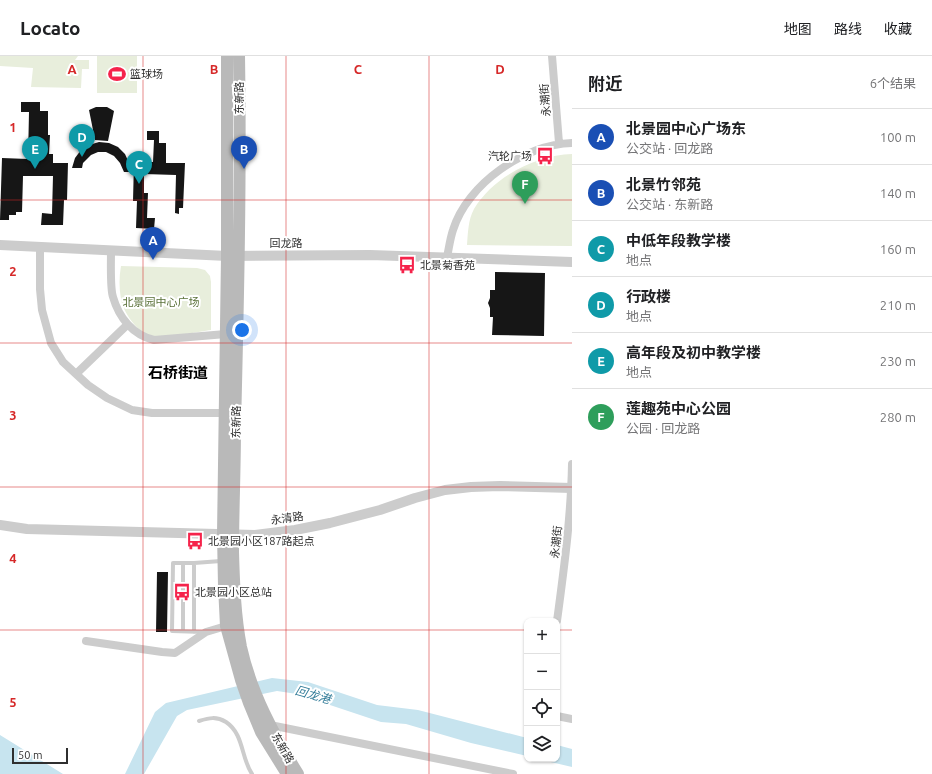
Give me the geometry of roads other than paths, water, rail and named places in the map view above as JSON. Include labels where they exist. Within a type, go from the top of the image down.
[{"type":"main road","name":"东新路","points":[[227,56],[233,256],[226,334],[225,413],[228,534],[237,624],[246,679]]},
{"type":"main road","name":"东新路","points":[[239,56],[233,256],[228,534],[224,561],[226,626],[246,679],[261,732],[287,774]]},
{"type":"main road","name":"东新路","points":[[253,701],[270,724],[278,742],[298,774]]},
{"type":"street","name":"永潮街","points":[[552,56],[559,143]]},
{"type":"street","points":[[448,257],[453,230],[465,206],[480,188],[499,170],[521,156],[559,143],[572,143]]},
{"type":"street","name":"回龙路","points":[[0,245],[233,256],[370,255],[572,262]]},
{"type":"street","points":[[40,247],[40,289],[42,310],[51,343],[63,362],[88,385],[107,398],[132,410],[152,413],[225,413]]},
{"type":"street","points":[[111,251],[112,296],[127,325],[145,338],[154,340],[226,334]]},
{"type":"street","points":[[76,374],[127,325]]},
{"type":"street","name":"永潮街","points":[[557,618],[566,552],[572,488],[572,464]]},
{"type":"street","name":"永清路","points":[[0,525],[27,529],[255,535],[295,530],[330,523],[380,510],[415,498],[452,489],[500,486],[572,488]]},
{"type":"street","points":[[86,641],[175,653],[206,632],[226,626]]},
{"type":"street","points":[[560,717],[572,719]]},
{"type":"street","points":[[270,724],[513,774]]},
{"type":"lane","points":[[206,632],[172,630],[173,563],[224,561]]},
{"type":"lane","points":[[183,563],[183,631]]},
{"type":"lane","points":[[194,563],[194,632]]},
{"type":"lane","points":[[199,721],[210,717],[222,720],[232,727],[238,735],[252,774]]},
{"type":"water","name":"回龙港","points":[[272,678],[308,682],[377,705],[418,710],[524,737],[524,755],[471,743],[406,724],[381,722],[297,694],[277,691],[187,710],[177,716],[144,774],[125,774],[155,712],[166,703]]},
{"type":"water","points":[[0,735],[63,774],[0,774]]},
{"type":"water","points":[[560,746],[572,749],[572,767],[551,762],[560,762]]},
{"type":"place","name":"篮球场","points":[[117,74]]},
{"type":"place","name":"汽轮广场","points":[[545,156]]},
{"type":"place","name":"行政楼","points":[[82,157]]},
{"type":"place","name":"高年段及初中教学楼","points":[[35,169]]},
{"type":"place","name":"北景竹邻苑","points":[[244,169]]},
{"type":"place","name":"中低年段教学楼","points":[[139,184]]},
{"type":"place","name":"莲趣苑中心公园","points":[[525,204]]},
{"type":"place","name":"北景园中心广场东","points":[[153,260]]},
{"type":"place","name":"北景菊香苑","points":[[407,265]]},
{"type":"place","name":"北景园小区187路起点","points":[[195,541]]},
{"type":"place","name":"北景园小区总站","points":[[182,592]]},
{"type":"district","name":"石桥街道","points":[[178,373]]},
{"type":"park label","name":"北景园中心广场","points":[[161,302]]}]
